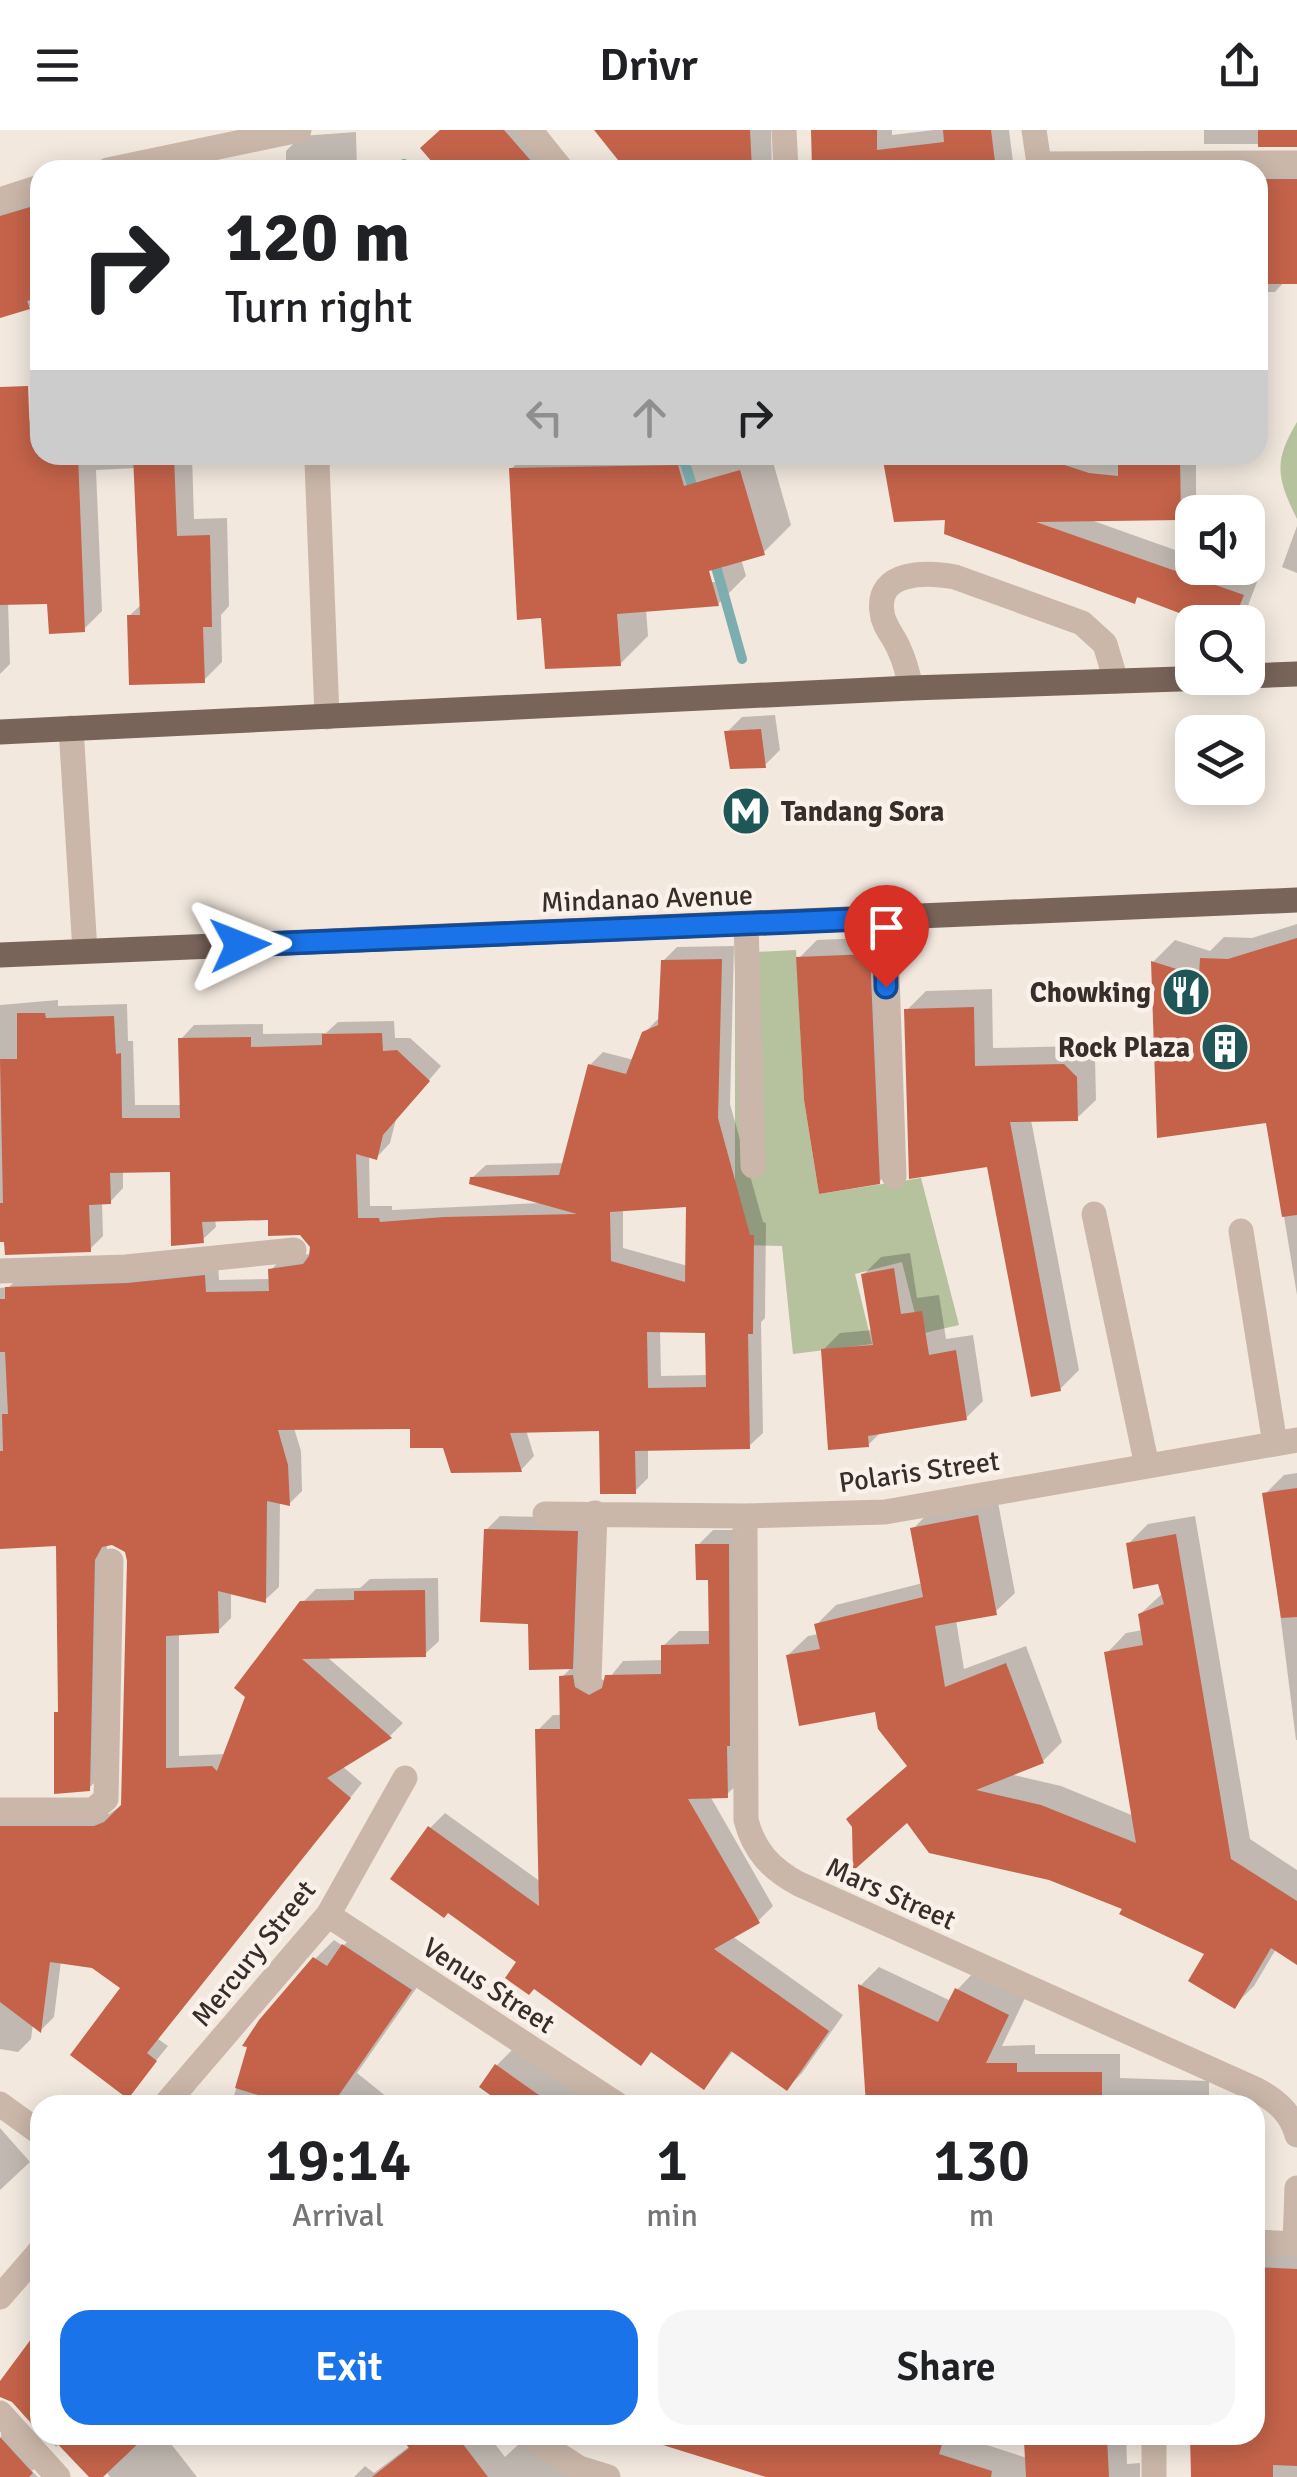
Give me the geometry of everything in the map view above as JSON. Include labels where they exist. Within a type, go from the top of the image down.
[{"type":"main road","points":[[1265,675],[1297,674]]},
{"type":"main road","points":[[0,732],[910,688],[1175,679]]},
{"type":"main road","name":"Mindanao Avenue","points":[[0,955],[1297,900]]},
{"type":"street","points":[[156,160],[299,130]]},
{"type":"street","points":[[530,130],[554,160]]},
{"type":"street","points":[[784,130],[786,160]]},
{"type":"street","points":[[1034,130],[1038,160]]},
{"type":"street","points":[[1268,163],[1297,162]]},
{"type":"street","points":[[0,200],[30,191]]},
{"type":"street","points":[[317,465],[327,717]]},
{"type":"street","points":[[910,688],[906,663],[882,615],[882,603],[886,588],[900,577],[936,574],[1082,623],[1105,644],[1116,681]]},
{"type":"street","points":[[71,728],[85,951]]},
{"type":"street","points":[[885,918],[894,1176]]},
{"type":"street","points":[[746,924],[753,1166]]},
{"type":"street","points":[[1094,1214],[1147,1466]]},
{"type":"street","points":[[1241,1231],[1286,1442]]},
{"type":"street","points":[[0,1271],[126,1267],[294,1250]]},
{"type":"street","name":"Polaris Street","points":[[545,1514],[744,1516],[885,1512],[1286,1442]]},
{"type":"street","points":[[589,1678],[594,1514]]},
{"type":"street","name":"Mars Street","points":[[744,1516],[746,1820],[760,1854],[783,1876],[1265,2095]]},
{"type":"street","points":[[0,1810],[93,1810],[106,1799],[111,1561]]},
{"type":"street","name":"Mercury Street","points":[[174,2095],[328,1915],[405,1778]]},
{"type":"street","name":"Venus Street","points":[[328,1915],[603,2095]]},
{"type":"street","name":"Mars Street","points":[[1265,2095],[1282,2106],[1297,2135]]},
{"type":"street","points":[[0,2104],[30,2126]]},
{"type":"street","points":[[1265,2242],[1296,2244],[1297,2188]]},
{"type":"street","points":[[0,2298],[30,2263]]},
{"type":"street","points":[[0,2413],[58,2477]]},
{"type":"street","points":[[543,2445],[579,2468],[608,2477]]},
{"type":"street","points":[[1154,2445],[1154,2477]]},
{"type":"green space","points":[[1297,422],[1297,519],[1280,470],[1284,448]]},
{"type":"green space","points":[[796,950],[804,1100],[819,1194],[921,1178],[959,1325],[920,1334],[902,1262],[855,1274],[872,1344],[793,1354],[782,1246],[735,1245],[735,953]]},
{"type":"building","points":[[440,130],[504,130],[530,160],[430,160],[420,148]]},
{"type":"building","points":[[594,130],[750,130],[752,160],[618,160]]},
{"type":"building","points":[[811,130],[877,130],[877,150],[944,142],[943,130],[991,130],[995,160],[812,160]]},
{"type":"building","points":[[1258,130],[1297,130],[1297,147],[1258,147]]},
{"type":"building","points":[[1268,179],[1297,179],[1297,284],[1268,284]]},
{"type":"building","points":[[30,207],[30,309],[0,318],[0,216]]},
{"type":"building","points":[[28,386],[30,465],[78,465],[85,632],[49,634],[47,604],[0,605],[0,387]]},
{"type":"building","points":[[133,465],[174,465],[177,536],[210,535],[212,627],[203,627],[205,683],[129,685],[127,615],[140,615]]},
{"type":"building","points":[[678,465],[684,486],[740,470],[765,555],[709,571],[719,606],[617,614],[621,666],[545,669],[541,618],[517,620],[509,468]]},
{"type":"building","points":[[884,465],[1064,465],[1118,476],[1118,465],[1180,465],[1181,495],[1175,495],[1175,520],[1036,522],[1175,571],[1175,585],[1216,585],[1244,595],[1240,605],[1175,605],[1175,611],[1137,597],[1135,604],[944,534],[945,520],[894,522]]},
{"type":"building","points":[[761,729],[766,768],[730,769],[724,731]]},
{"type":"building","name":"Rock Plaza","points":[[1297,938],[1297,1215],[1282,1217],[1266,1123],[1157,1138],[1151,961],[1199,976],[1200,958],[1228,959]]},
{"type":"building","points":[[870,954],[880,1184],[819,1194],[804,1100],[796,957]]},
{"type":"building","points":[[722,959],[718,1118],[750,1235],[754,1235],[753,1334],[748,1334],[750,1449],[635,1451],[636,1494],[600,1494],[599,1431],[510,1433],[522,1472],[451,1473],[443,1448],[410,1448],[410,1429],[278,1430],[288,1465],[290,1506],[267,1501],[266,1603],[218,1591],[219,1633],[166,1636],[166,1768],[212,1766],[217,1771],[245,1697],[234,1688],[300,1601],[354,1600],[354,1591],[425,1590],[426,1657],[302,1659],[392,1738],[327,1778],[351,1798],[147,2053],[157,2061],[131,2095],[123,2095],[70,2055],[120,1988],[92,1968],[50,1962],[41,2033],[0,2002],[0,1826],[94,1826],[121,1805],[127,1561],[125,1552],[112,1545],[102,1547],[95,1560],[90,1791],[54,1794],[54,1712],[58,1712],[56,1546],[0,1549],[2,1414],[8,1414],[5,1352],[0,1352],[0,1299],[5,1299],[5,1287],[127,1283],[205,1275],[206,1292],[269,1291],[268,1269],[303,1264],[310,1247],[300,1235],[268,1236],[268,1220],[202,1222],[204,1243],[171,1246],[170,1172],[110,1173],[111,1204],[89,1205],[91,1252],[5,1255],[4,1242],[0,1242],[0,1059],[17,1059],[17,1013],[45,1013],[46,1018],[114,1016],[116,1054],[121,1053],[122,1118],[180,1118],[178,1038],[251,1037],[251,1047],[322,1045],[322,1034],[382,1033],[383,1051],[397,1050],[430,1081],[383,1135],[377,1160],[356,1154],[358,1218],[379,1218],[380,1222],[577,1214],[469,1184],[470,1177],[559,1175],[588,1064],[626,1074],[642,1032],[658,1025],[661,960]],"holes":[[[686,1207],[685,1282],[611,1261],[610,1212]],[[647,1332],[705,1333],[706,1387],[648,1388]]]},
{"type":"building","points":[[974,1007],[975,1066],[1064,1064],[1077,1077],[1078,1121],[1010,1122],[1061,1391],[1031,1397],[987,1167],[909,1179],[904,1009]]},
{"type":"building","points":[[894,1268],[901,1314],[922,1311],[929,1355],[956,1350],[967,1420],[868,1436],[869,1447],[828,1450],[821,1349],[873,1345],[861,1274]]},
{"type":"building","points":[[1297,1488],[1297,1617],[1281,1618],[1262,1493]]},
{"type":"building","points":[[978,1515],[997,1615],[935,1626],[945,1687],[1006,1663],[1044,1763],[976,1790],[1041,1805],[1136,1843],[1104,1652],[1143,1645],[1138,1614],[1164,1604],[1158,1584],[1133,1589],[1126,1543],[1176,1534],[1231,1859],[1297,1901],[1297,1965],[1271,1948],[1235,2009],[1188,1981],[1204,1954],[1119,1914],[1122,1909],[1049,1880],[929,1853],[907,1823],[853,1871],[852,1827],[846,1819],[907,1766],[878,1729],[875,1712],[799,1726],[786,1655],[820,1649],[814,1624],[923,1597],[910,1528]]},
{"type":"building","points":[[484,1529],[578,1531],[573,1669],[529,1670],[528,1624],[480,1622]]},
{"type":"building","points":[[695,1544],[729,1544],[730,1746],[728,1798],[688,1799],[760,1923],[714,1949],[829,2031],[787,2091],[731,2051],[704,2090],[651,2052],[641,2066],[534,1989],[529,1995],[505,1978],[516,1962],[448,1913],[444,1918],[390,1879],[428,1826],[539,1906],[535,1729],[560,1729],[559,1676],[573,1675],[575,1687],[589,1695],[602,1688],[605,1675],[661,1674],[661,1645],[709,1644],[708,1580],[696,1580]]},
{"type":"building","points":[[342,1944],[412,1990],[339,2095],[258,2095],[235,2088],[247,2047],[242,2046],[259,2020],[313,1957],[327,1966]]},
{"type":"building","points":[[858,1984],[938,2022],[955,1988],[1009,2015],[986,2063],[1017,2063],[1017,2072],[1102,2072],[1102,2095],[865,2095]]},
{"type":"building","points":[[495,2064],[539,2095],[490,2095],[479,2087]]},
{"type":"building","points":[[1265,2267],[1297,2269],[1297,2466],[1273,2465],[1273,2477],[1191,2477],[1190,2445],[1265,2445]]},
{"type":"building","points":[[30,2340],[30,2422],[12,2402],[0,2397],[0,2381]]},
{"type":"building","points":[[0,2437],[33,2473],[29,2477],[0,2477]]},
{"type":"building","points":[[59,2445],[137,2445],[103,2477],[89,2477]]},
{"type":"building","points":[[407,2445],[464,2445],[488,2477],[372,2477],[409,2448]]},
{"type":"building","points":[[663,2445],[942,2445],[939,2454],[992,2471],[991,2477],[766,2477]]},
{"type":"building","points":[[1024,2445],[1107,2445],[1109,2477],[1026,2477]]},
{"type":"waterway","points":[[686,465],[695,495]]},
{"type":"waterway","points":[[714,559],[742,659]]},
{"type":"place","name":"Tandang Sora","points":[[746,811]]},
{"type":"place","name":"Chowking","points":[[1186,992]]},
{"type":"place","name":"Rock Plaza","points":[[1225,1047]]},
{"type":"route","points":[[240,945],[885,918],[886,987]]}]
